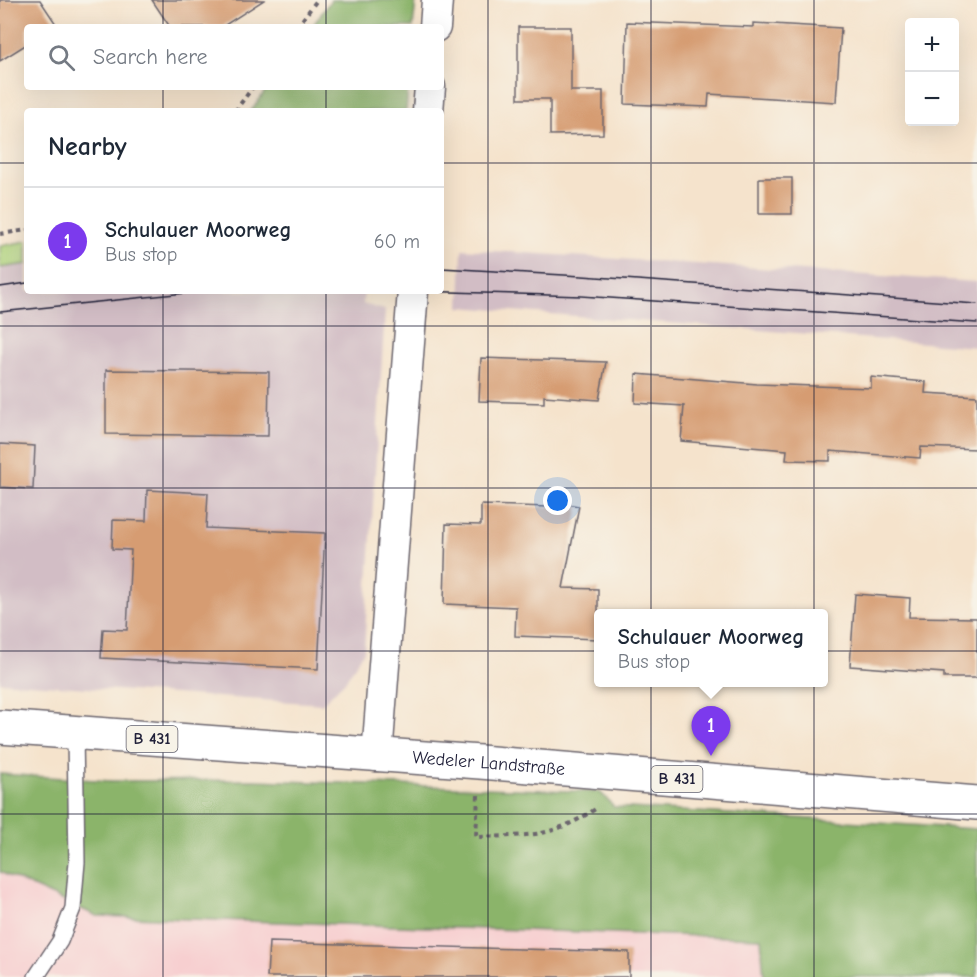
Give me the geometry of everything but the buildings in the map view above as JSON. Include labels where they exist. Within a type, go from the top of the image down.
[{"type":"main road","name":"Wedeler Landstraße","points":[[0,728],[977,803]]},
{"type":"street","points":[[435,24],[437,0]]},
{"type":"street","points":[[428,108],[430,90]]},
{"type":"street","points":[[376,756],[413,294]]},
{"type":"lane","points":[[36,977],[60,941],[73,908],[76,861],[75,734]]},
{"type":"path","points":[[299,24],[317,0]]},
{"type":"path","points":[[237,108],[251,90]]},
{"type":"path","points":[[0,234],[24,230]]},
{"type":"path","points":[[479,788],[476,837],[538,835],[570,826],[598,807]]},
{"type":"shaded area","points":[[462,249],[977,282],[977,347],[460,307]]},
{"type":"shaded area","points":[[24,264],[24,294],[364,294],[363,304],[385,310],[364,651],[346,680],[322,704],[0,682],[0,268]]},
{"type":"shaded area","points":[[0,872],[97,916],[762,938],[764,977],[0,977]]},
{"type":"green space","points":[[331,0],[416,0],[413,24],[314,24]]},
{"type":"green space","points":[[266,90],[408,90],[406,108],[253,108]]},
{"type":"green space","points":[[24,242],[24,264],[0,268],[0,246]]},
{"type":"green space","points":[[0,774],[111,781],[255,780],[600,792],[614,807],[977,829],[977,977],[764,977],[761,938],[97,916],[0,872]]},
{"type":"tram line","points":[[444,268],[977,304]]},
{"type":"tram line","points":[[0,287],[24,283]]},
{"type":"tram line","points":[[444,292],[581,296],[977,323]]},
{"type":"tram line","points":[[0,312],[176,294]]},
{"type":"place","name":"Schulauer Moorweg","points":[[711,756]]}]
